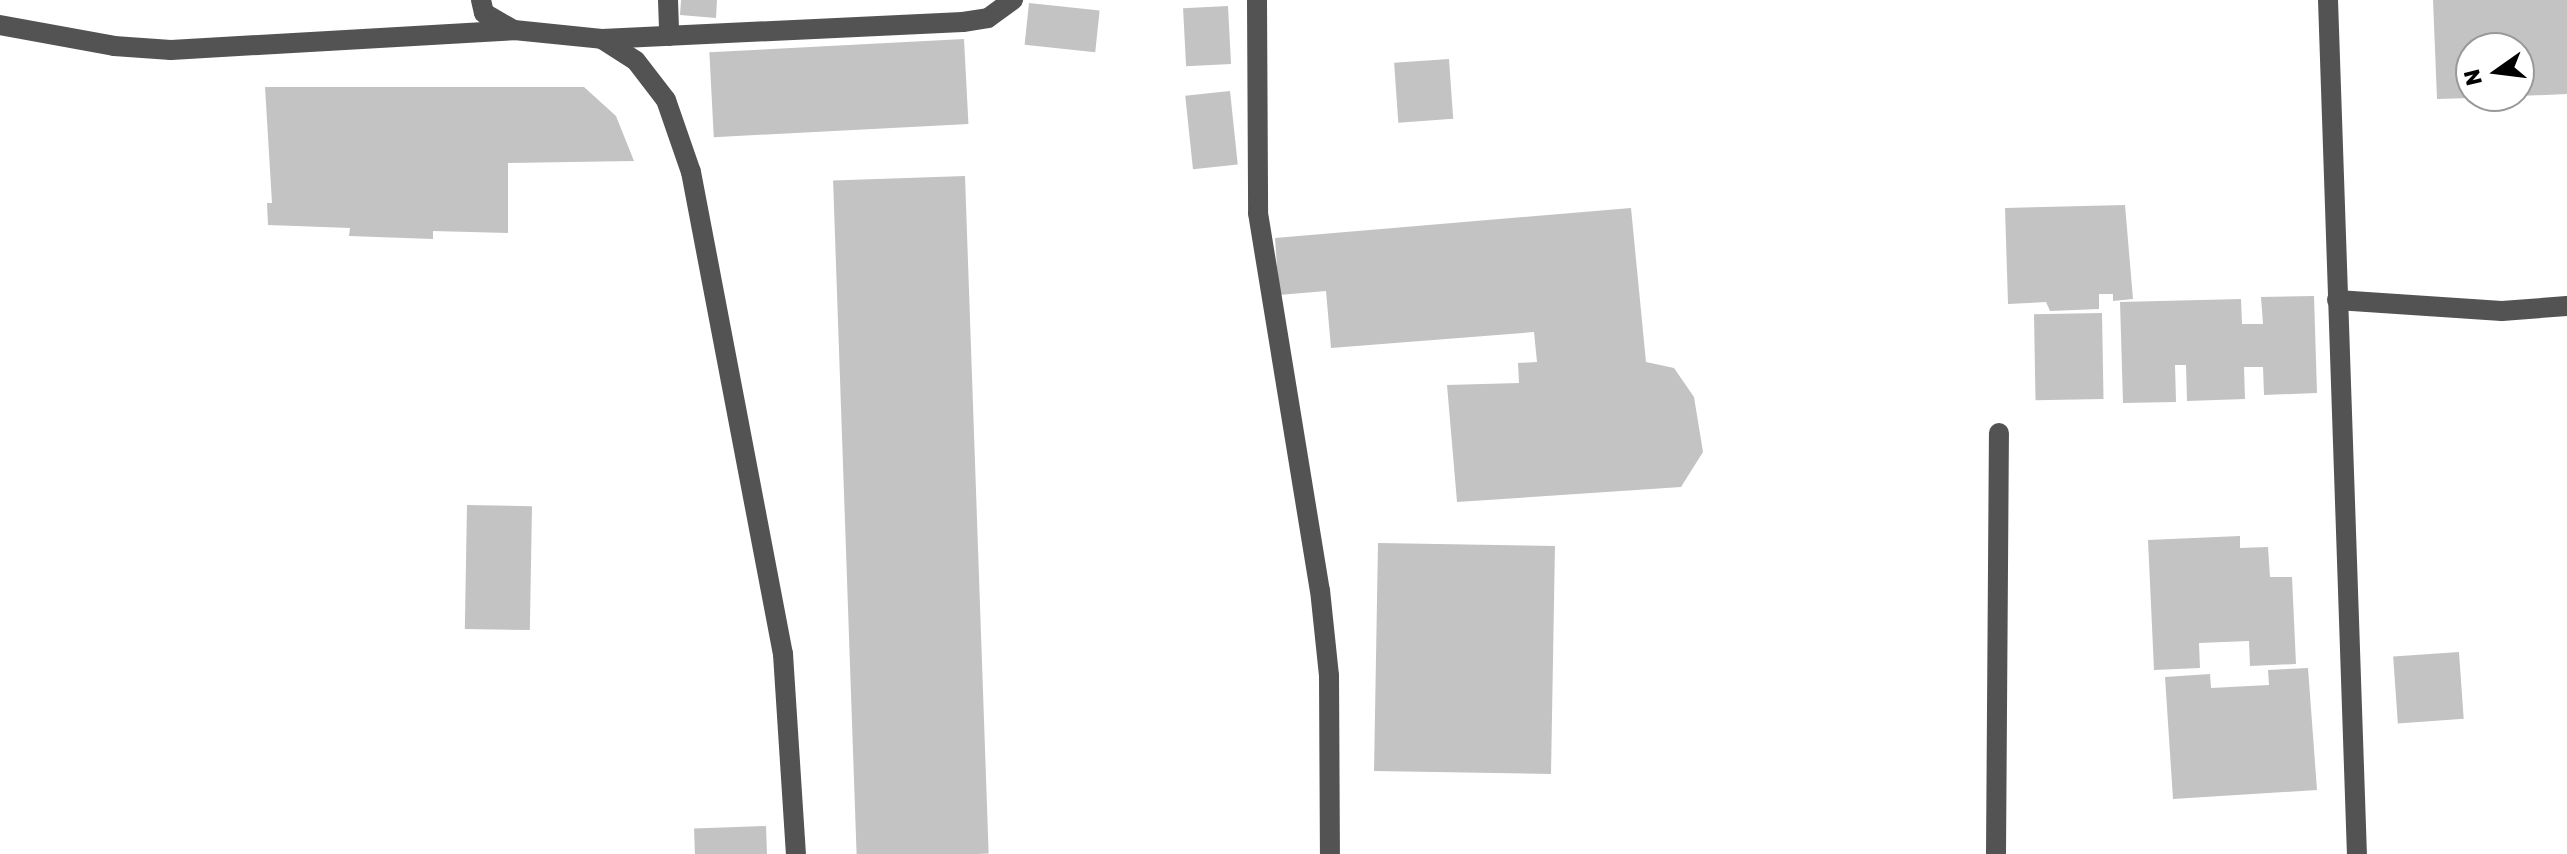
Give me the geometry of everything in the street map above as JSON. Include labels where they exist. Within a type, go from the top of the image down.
[{"type":"street","points":[[481,0],[484,13],[514,30]]},
{"type":"street","points":[[668,0],[669,36]]},
{"type":"street","points":[[0,25],[114,46],[171,50],[514,30],[602,39],[963,22],[988,18],[1013,0]]},
{"type":"street","points":[[1257,0],[1258,213],[1320,590],[1329,675],[1330,854]]},
{"type":"street","points":[[2328,0],[2357,854]]},
{"type":"street","points":[[602,39],[636,61],[666,100],[691,172],[783,654],[796,854]]},
{"type":"street","points":[[2337,300],[2502,311],[2567,306]]},
{"type":"street","points":[[1996,854],[1999,433]]},
{"type":"building","points":[[681,0],[717,0],[716,18],[680,15]]},
{"type":"building","points":[[2433,0],[2567,0],[2567,94],[2535,95],[2535,32],[2455,32],[2455,98],[2437,99]]},
{"type":"building","points":[[1029,3],[1100,10],[1095,52],[1025,45]]},
{"type":"building","points":[[1228,6],[1231,64],[1186,66],[1183,8]]},
{"type":"building","points":[[964,39],[968,124],[714,137],[709,52]]},
{"type":"building","points":[[1449,59],[1453,119],[1398,123],[1394,63]]},
{"type":"building","points":[[265,87],[584,87],[616,116],[634,161],[508,163],[508,233],[433,231],[433,239],[349,236],[350,228],[268,225],[267,203],[272,203]]},
{"type":"building","points":[[1230,91],[1238,165],[1193,169],[1185,96]]},
{"type":"building","points":[[965,176],[989,854],[857,854],[833,181]]},
{"type":"building","points":[[2125,205],[2133,299],[2113,301],[2113,294],[2099,294],[2099,309],[2050,311],[2046,302],[2008,304],[2005,208]]},
{"type":"building","points":[[1631,208],[1646,362],[1674,368],[1694,397],[1703,452],[1681,487],[1457,502],[1447,385],[1519,383],[1518,363],[1537,362],[1534,332],[1331,348],[1326,291],[1279,295],[1275,238]]},
{"type":"building","points":[[2314,296],[2317,393],[2264,395],[2263,367],[2244,367],[2245,399],[2187,401],[2186,365],[2175,365],[2176,402],[2123,403],[2120,302],[2241,299],[2242,324],[2263,324],[2261,297]]},
{"type":"building","points":[[2102,313],[2104,399],[2036,400],[2034,314]]},
{"type":"building","points":[[467,505],[532,506],[530,630],[465,629]]},
{"type":"building","points":[[2240,536],[2240,548],[2268,547],[2270,577],[2292,577],[2296,664],[2250,666],[2249,641],[2199,643],[2200,668],[2154,670],[2148,540]]},
{"type":"building","points":[[1378,543],[1555,546],[1551,774],[1374,771]]},
{"type":"building","points":[[2459,652],[2464,719],[2398,723],[2393,657]]},
{"type":"building","points":[[2308,668],[2317,790],[2173,799],[2165,677],[2210,674],[2211,688],[2269,685],[2268,670]]},
{"type":"building","points":[[766,826],[767,854],[695,854],[694,829]]}]
